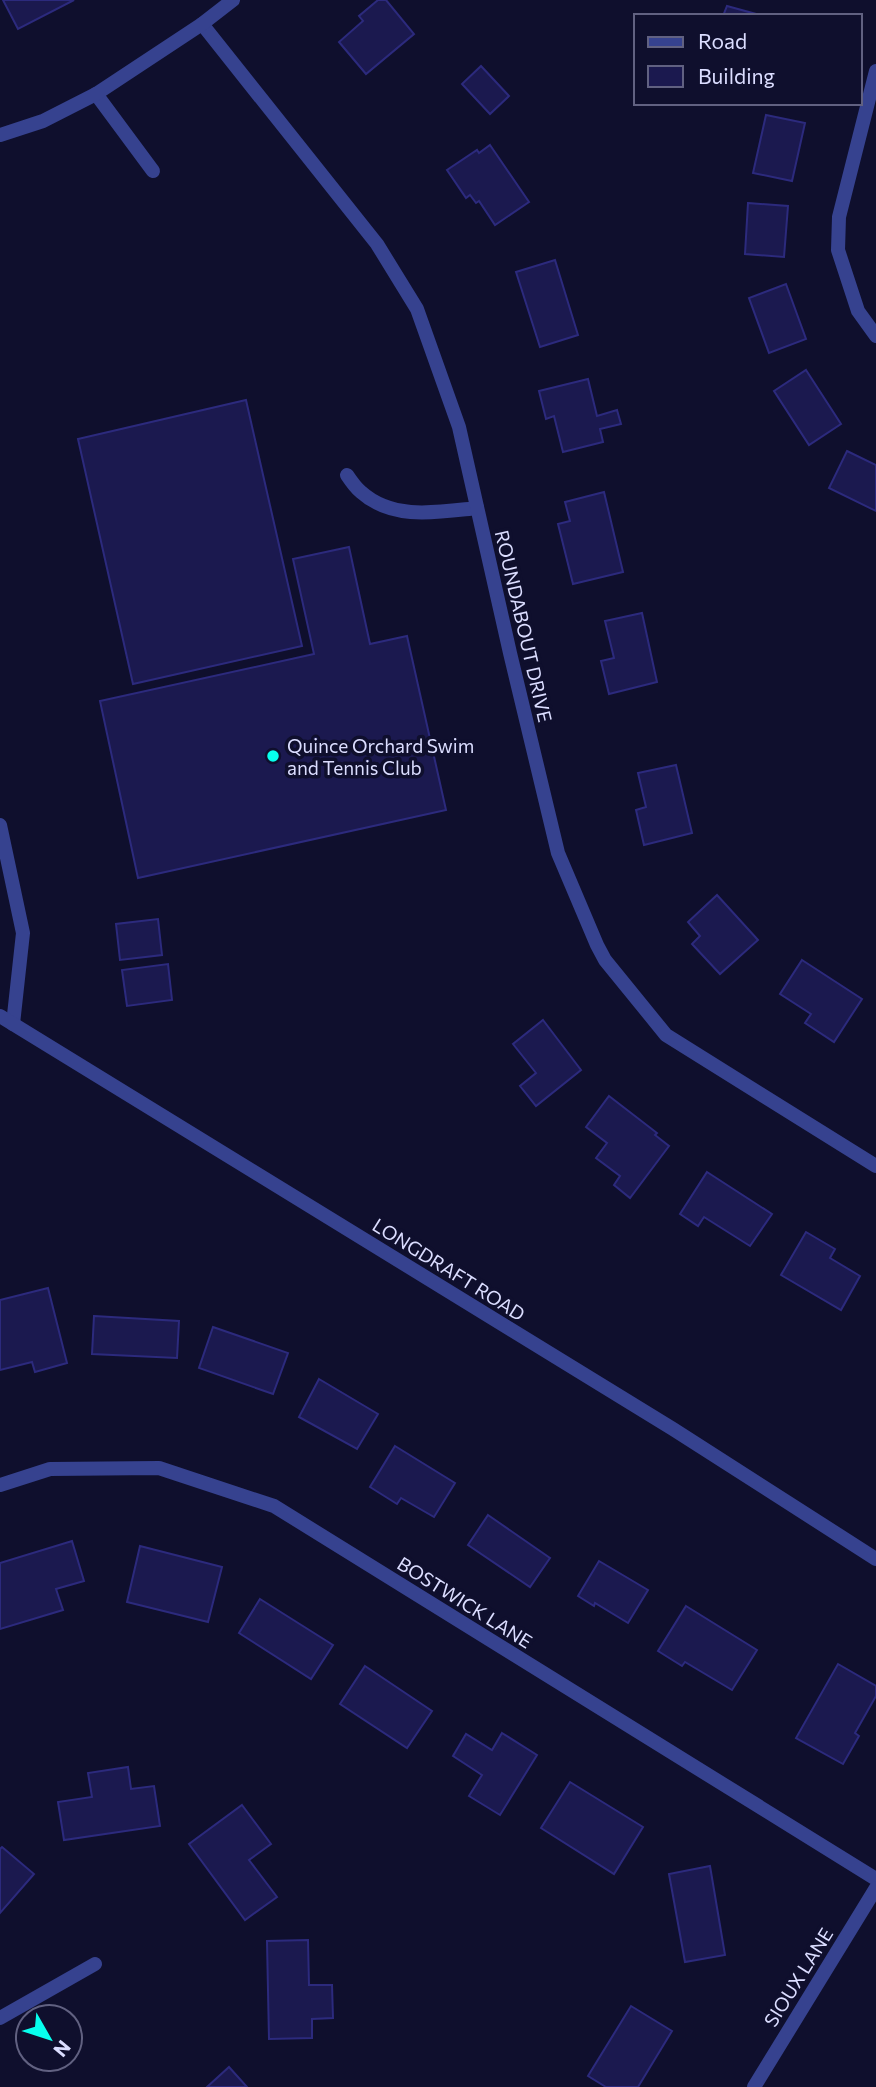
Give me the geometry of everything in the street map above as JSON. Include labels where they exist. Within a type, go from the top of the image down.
[{"type":"street","points":[[0,135],[43,121],[96,94],[202,24],[233,0]]},
{"type":"street","name":"ROUNDABOUT DRIVE","points":[[202,24],[377,244],[417,309],[459,427],[558,853],[597,945],[666,1035],[876,1166]]},
{"type":"street","points":[[876,71],[839,217],[838,250],[858,311],[876,336]]},
{"type":"street","points":[[96,94],[153,171]]},
{"type":"street","points":[[347,475],[361,493],[397,510],[411,513],[477,508]]},
{"type":"street","points":[[0,825],[23,933],[6,1020]]},
{"type":"street","name":"LONGDRAFT ROAD","points":[[6,1020],[673,1429],[876,1559]]},
{"type":"street","name":"BOSTWICK LANE","points":[[0,1485],[50,1469],[159,1468],[274,1506],[876,1879]]},
{"type":"street","name":"SIOUX LANE","points":[[754,2087],[876,1888]]},
{"type":"street","points":[[0,2018],[95,1964]]},
{"type":"building","points":[[3,0],[74,0],[18,29]]},
{"type":"building","points":[[378,0],[386,0],[414,34],[366,74],[339,42],[363,21],[359,16]]},
{"type":"building","points":[[727,6],[756,14],[724,14]]},
{"type":"building","points":[[481,66],[509,96],[490,114],[462,84]]},
{"type":"building","points":[[766,115],[805,123],[792,181],[753,173]]},
{"type":"building","points":[[490,145],[529,202],[495,225],[479,201],[476,203],[470,195],[466,198],[447,170],[477,150],[479,153]]},
{"type":"building","points":[[748,203],[788,206],[784,257],[745,254]]},
{"type":"building","points":[[555,260],[578,335],[540,347],[516,272]]},
{"type":"building","points":[[786,284],[806,339],[769,353],[749,298]]},
{"type":"building","points":[[806,370],[841,424],[809,445],[774,391]]},
{"type":"building","points":[[588,379],[597,416],[617,410],[621,424],[600,429],[603,442],[563,452],[554,416],[546,419],[539,391]]},
{"type":"building","points":[[246,400],[302,646],[133,684],[78,439]]},
{"type":"building","points":[[847,451],[876,465],[876,511],[829,488]]},
{"type":"building","points":[[604,492],[623,572],[573,584],[558,524],[570,521],[565,502]]},
{"type":"building","name":"Quince Orchard Swim and Tennis Club","points":[[349,547],[370,644],[407,636],[446,810],[138,878],[100,701],[314,654],[293,559]]},
{"type":"building","points":[[642,613],[657,682],[609,694],[601,661],[614,658],[605,621]]},
{"type":"building","points":[[676,765],[692,833],[644,845],[636,810],[646,807],[638,773]]},
{"type":"building","points":[[717,895],[758,940],[720,974],[692,944],[700,936],[688,922]]},
{"type":"building","points":[[158,919],[162,955],[120,960],[116,924]]},
{"type":"building","points":[[802,960],[862,999],[834,1042],[805,1023],[811,1014],[780,994]]},
{"type":"building","points":[[168,964],[172,1000],[127,1006],[122,970]]},
{"type":"building","points":[[543,1020],[581,1070],[536,1106],[520,1086],[536,1073],[513,1044]]},
{"type":"building","points":[[609,1096],[657,1133],[655,1135],[669,1146],[630,1198],[614,1185],[620,1176],[596,1158],[607,1143],[586,1127]]},
{"type":"building","points":[[707,1172],[772,1214],[750,1246],[704,1217],[698,1226],[680,1214]]},
{"type":"building","points":[[806,1232],[835,1249],[830,1258],[860,1276],[841,1310],[781,1275]]},
{"type":"building","points":[[48,1288],[67,1363],[35,1372],[32,1362],[0,1370],[0,1300]]},
{"type":"building","points":[[94,1316],[179,1321],[177,1358],[92,1354]]},
{"type":"building","points":[[213,1327],[288,1353],[273,1394],[199,1368]]},
{"type":"building","points":[[319,1379],[378,1414],[357,1449],[299,1417]]},
{"type":"building","points":[[395,1446],[455,1483],[434,1517],[401,1498],[397,1504],[370,1487]]},
{"type":"building","points":[[488,1515],[550,1558],[530,1587],[468,1545]]},
{"type":"building","points":[[72,1541],[84,1581],[56,1589],[63,1610],[0,1629],[0,1563]]},
{"type":"building","points":[[140,1546],[222,1567],[208,1622],[127,1602]]},
{"type":"building","points":[[599,1561],[648,1590],[628,1623],[578,1596]]},
{"type":"building","points":[[260,1599],[333,1645],[311,1679],[239,1633]]},
{"type":"building","points":[[686,1606],[757,1650],[732,1690],[685,1662],[682,1666],[658,1651]]},
{"type":"building","points":[[838,1664],[876,1686],[876,1696],[855,1733],[859,1736],[843,1764],[796,1738]]},
{"type":"building","points":[[365,1666],[432,1711],[407,1748],[340,1704]]},
{"type":"building","points":[[502,1733],[537,1755],[500,1815],[469,1796],[482,1775],[453,1756],[466,1734],[492,1750]]},
{"type":"building","points":[[128,1767],[131,1789],[154,1786],[160,1826],[64,1840],[58,1802],[92,1797],[88,1773]]},
{"type":"building","points":[[570,1782],[643,1827],[614,1874],[541,1828]]},
{"type":"building","points":[[242,1805],[271,1844],[249,1860],[277,1897],[245,1920],[189,1844]]},
{"type":"building","points":[[2,1847],[34,1874],[0,1913],[0,1849]]},
{"type":"building","points":[[710,1866],[725,1955],[685,1962],[669,1874]]},
{"type":"building","points":[[308,1940],[309,1985],[332,1985],[333,2018],[312,2019],[312,2038],[269,2039],[267,1941]]},
{"type":"building","points":[[631,2006],[672,2031],[638,2087],[606,2087],[588,2076]]},
{"type":"building","points":[[229,2067],[247,2087],[207,2087]]},
{"type":"place","name":"Quince Orchard Swim and Tennis Club","points":[[273,756]]}]
